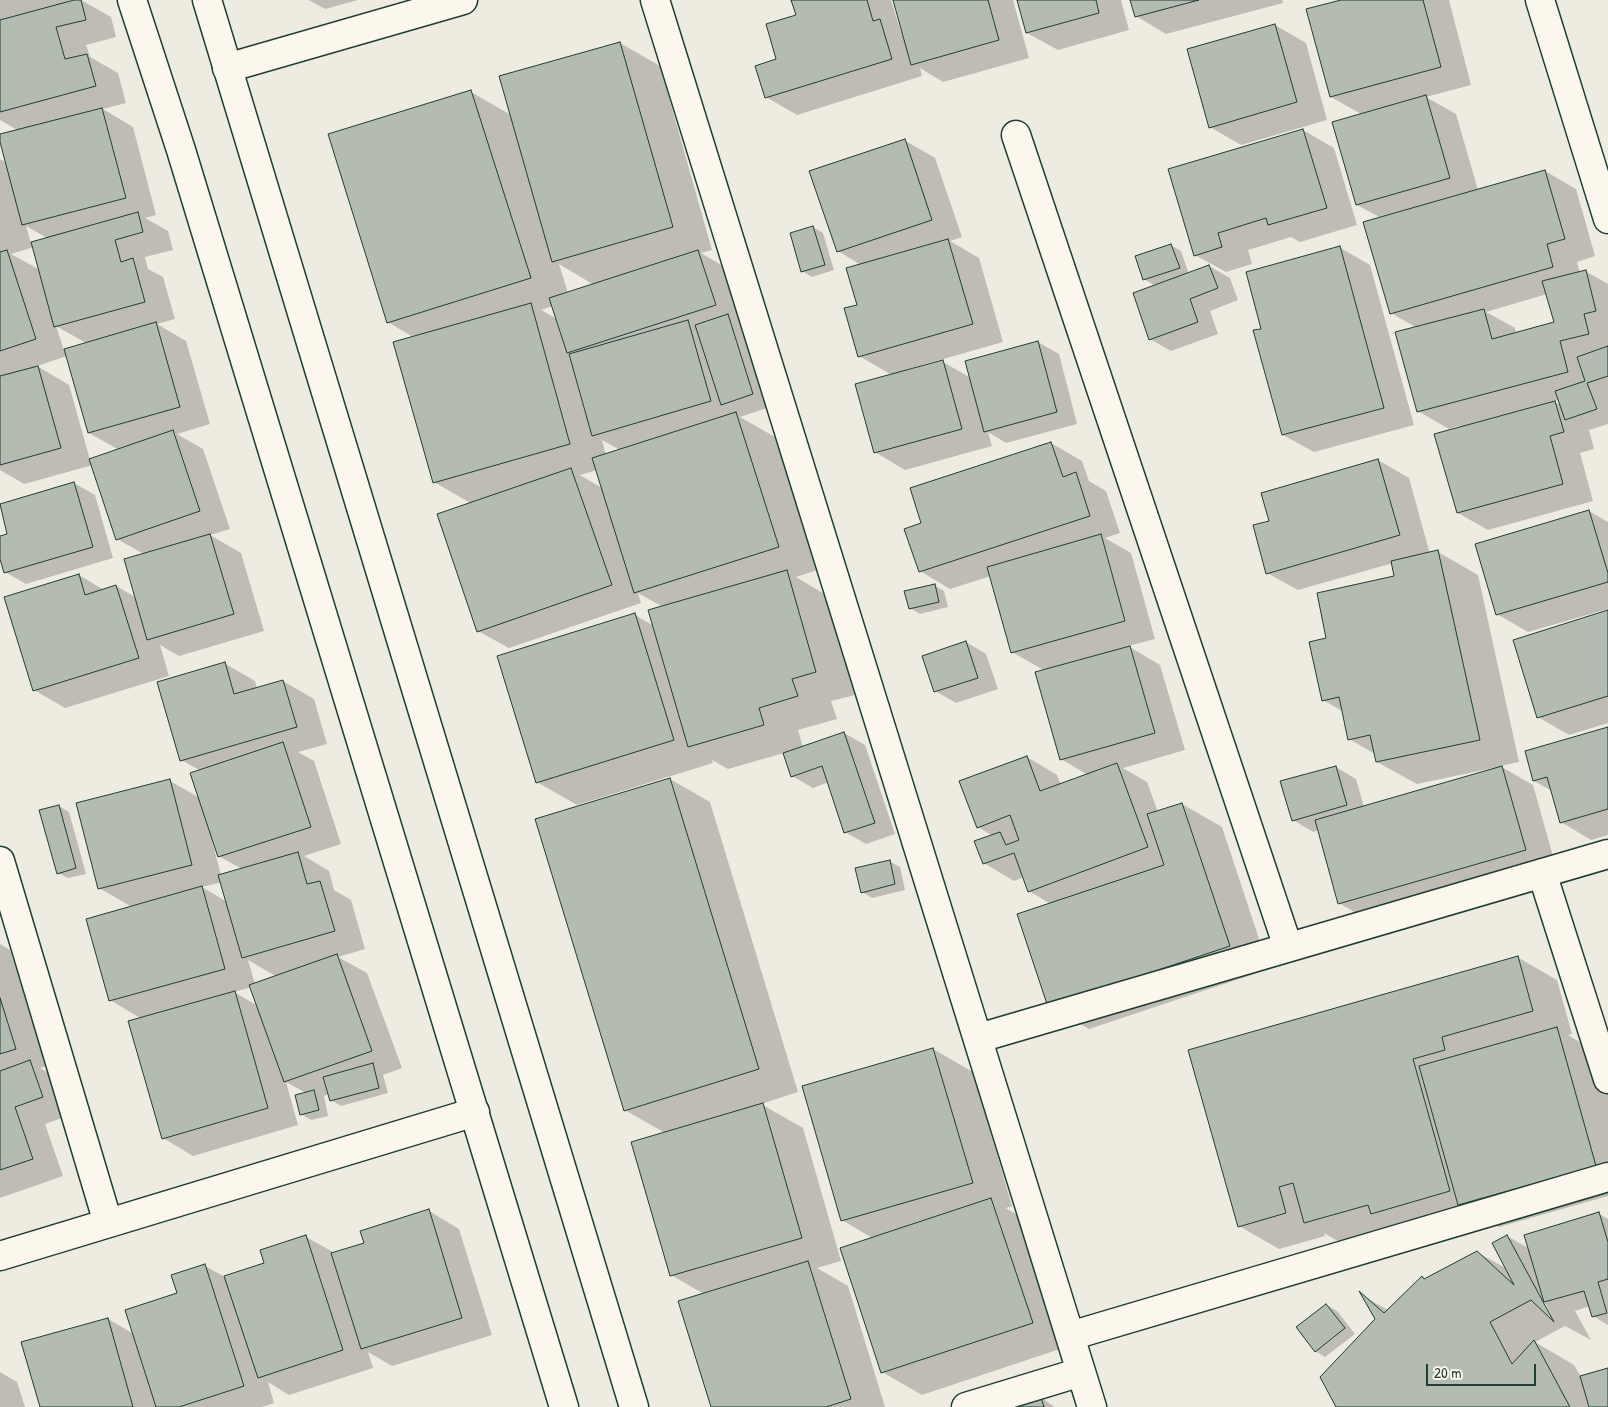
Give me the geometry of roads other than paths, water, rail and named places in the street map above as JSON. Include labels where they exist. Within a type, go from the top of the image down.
[{"type":"street","points":[[132,0],[181,150],[564,1407]]},
{"type":"street","points":[[190,0],[227,68]]},
{"type":"street","points":[[207,0],[634,1407]]},
{"type":"street","points":[[227,68],[463,0]]},
{"type":"street","points":[[655,0],[979,1038],[1092,1407]]},
{"type":"street","points":[[1540,0],[1608,219]]},
{"type":"street","points":[[1016,135],[1288,948]]},
{"type":"street","points":[[979,1038],[1608,854]]},
{"type":"street","points":[[0,862],[108,1223]]},
{"type":"street","points":[[1542,873],[1608,1079]]},
{"type":"street","points":[[0,1256],[475,1112]]},
{"type":"street","points":[[1070,1336],[1608,1177]]},
{"type":"street","points":[[966,1407],[1081,1372]]}]
